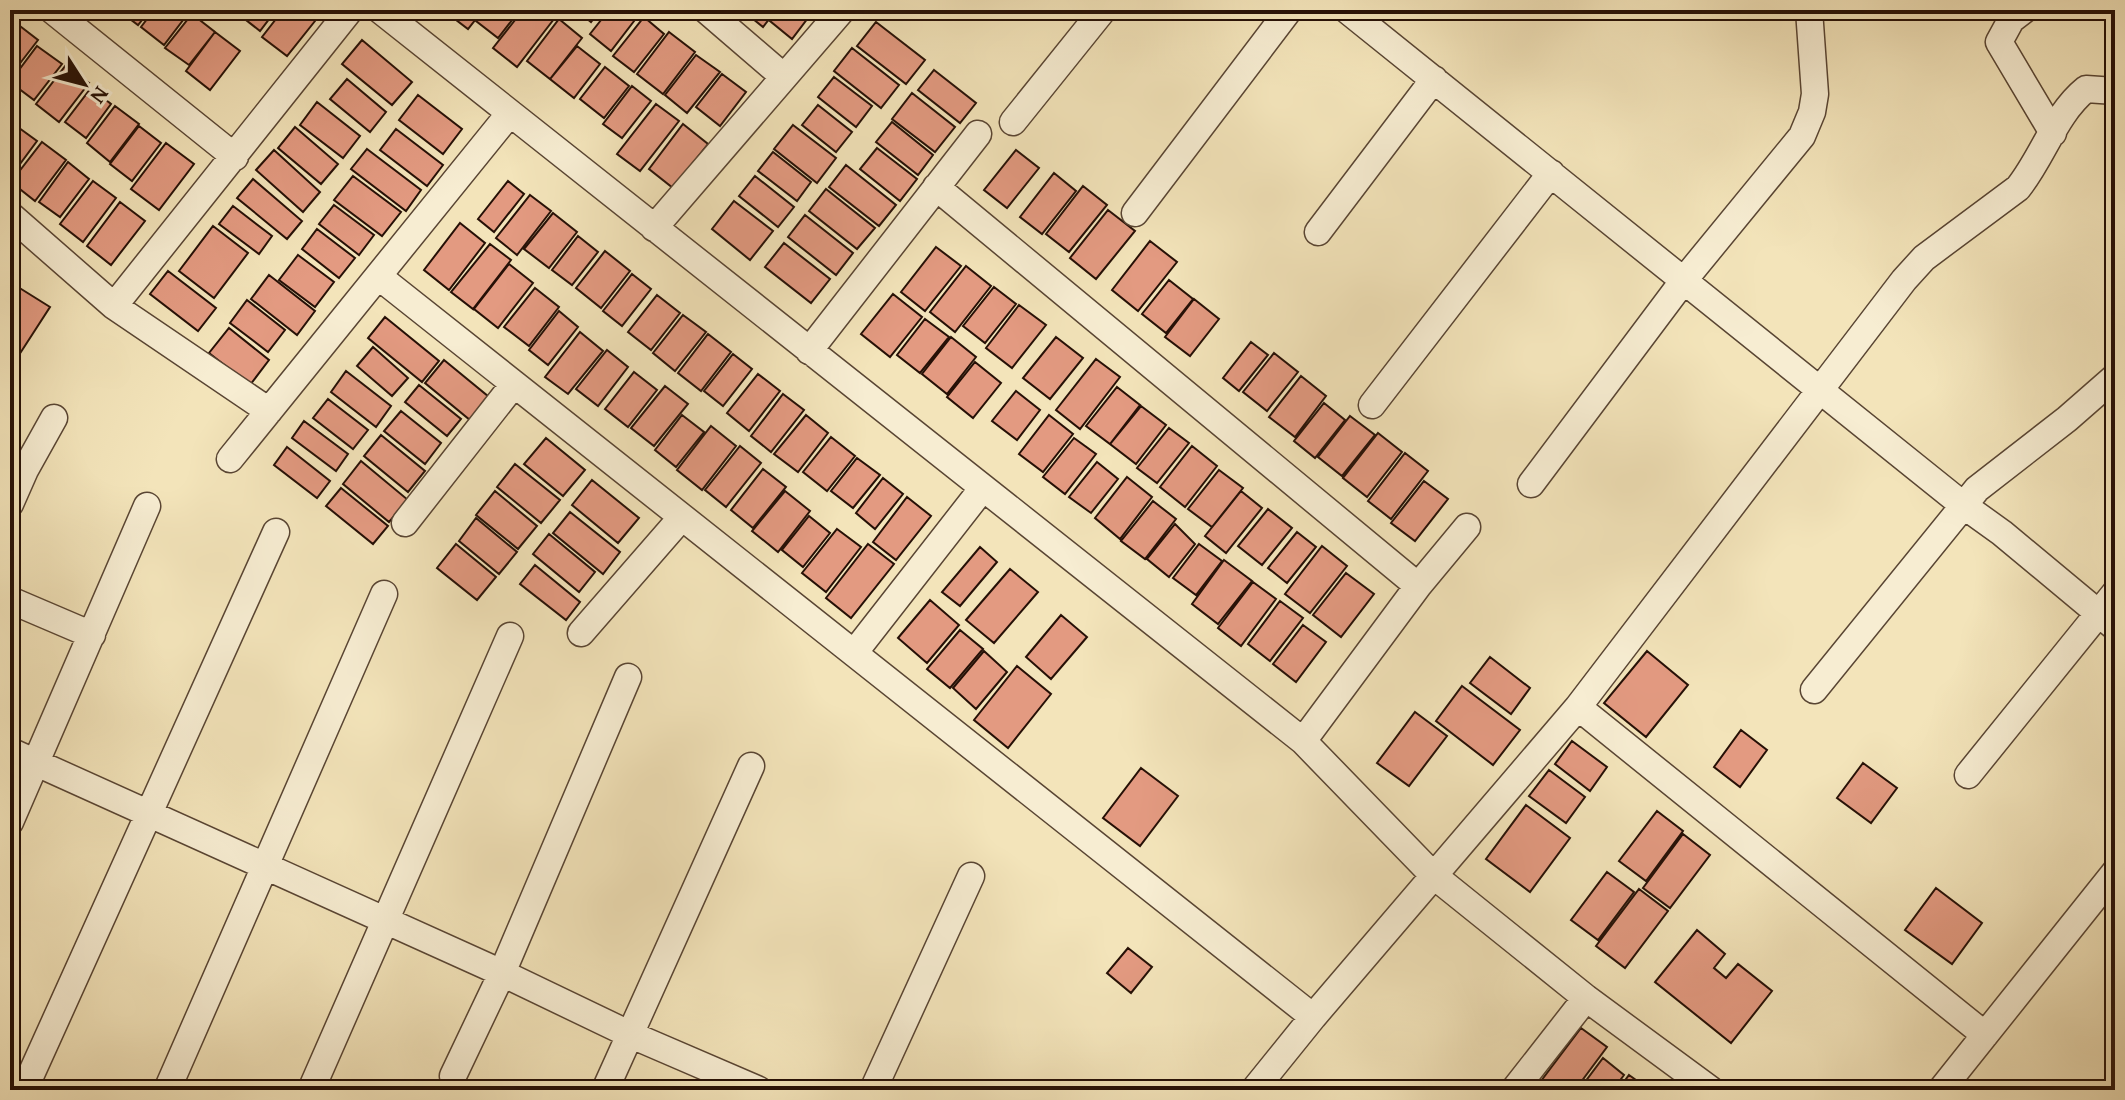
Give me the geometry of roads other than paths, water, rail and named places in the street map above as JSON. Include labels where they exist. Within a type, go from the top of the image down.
[{"type":"street","points":[[52,10],[235,157]]},
{"type":"street","points":[[114,306],[350,10]]},
{"type":"street","points":[[380,10],[1303,741],[1433,875],[1586,998],[1711,1090]]},
{"type":"street","points":[[706,10],[784,77]]},
{"type":"street","points":[[654,228],[842,10]]},
{"type":"street","points":[[1013,122],[1103,10]]},
{"type":"street","points":[[1135,213],[1289,10]]},
{"type":"street","points":[[1347,10],[1963,505],[2110,611],[1968,775]]},
{"type":"street","points":[[1531,484],[1684,280],[1802,136],[1812,112],[1815,94],[1809,10]]},
{"type":"street","points":[[2024,10],[2011,20],[1999,42],[2053,133]]},
{"type":"street","points":[[1318,232],[1434,79]]},
{"type":"street","points":[[1254,1090],[1578,707],[1904,280],[1924,258],[2018,188],[2072,100],[2086,89],[2115,91]]},
{"type":"street","points":[[230,459],[510,113]]},
{"type":"street","points":[[809,351],[978,134]]},
{"type":"street","points":[[1372,405],[1551,173]]},
{"type":"street","points":[[936,187],[1418,586]]},
{"type":"street","points":[[10,215],[114,306],[269,411]]},
{"type":"street","points":[[378,276],[1313,1017]]},
{"type":"street","points":[[1814,690],[1963,505],[1992,475],[2067,419],[2115,377]]},
{"type":"street","points":[[405,523],[514,384]]},
{"type":"street","points":[[10,504],[17,467],[54,418]]},
{"type":"street","points":[[854,653],[982,489]]},
{"type":"street","points":[[10,822],[147,506]]},
{"type":"street","points":[[581,633],[682,517]]},
{"type":"street","points":[[1303,741],[1418,586],[1467,527]]},
{"type":"street","points":[[24,1090],[276,532]]},
{"type":"street","points":[[167,1090],[384,594]]},
{"type":"street","points":[[10,600],[92,635]]},
{"type":"street","points":[[311,1090],[510,636]]},
{"type":"street","points":[[453,1076],[502,973],[628,677]]},
{"type":"street","points":[[1578,707],[1985,1035]]},
{"type":"street","points":[[10,751],[264,864],[629,1034],[759,1090]]},
{"type":"street","points":[[605,1090],[751,766]]},
{"type":"street","points":[[1941,1090],[2115,872]]},
{"type":"street","points":[[873,1090],[971,876]]},
{"type":"street","points":[[1514,1090],[1586,998]]}]
